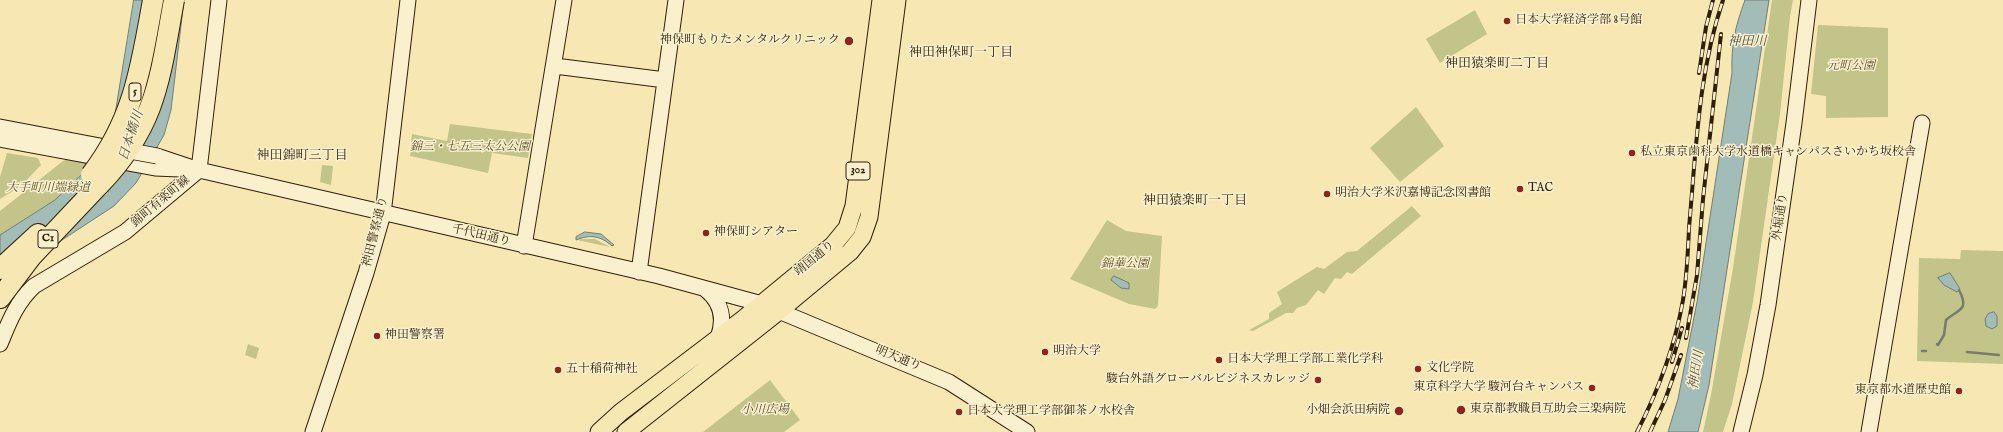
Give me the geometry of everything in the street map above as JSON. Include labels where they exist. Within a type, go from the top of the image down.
[{"type":"highway","name":"C1","points":[[0,298],[108,149],[120,118],[127,88],[142,0]]},
{"type":"highway","name":"5","points":[[97,165],[109,150],[129,110],[138,82],[153,0]]},
{"type":"highway","name":"C1","points":[[0,278],[97,165],[127,143],[141,112],[150,78],[164,0]]},
{"type":"highway","name":"5","points":[[97,165],[124,157],[148,116],[159,80],[174,0]]},
{"type":"highway","points":[[0,269],[38,234]]},
{"type":"main road","name":"靖国通り","points":[[599,432],[621,412],[762,304],[833,244],[847,228],[854,206],[881,0]]},
{"type":"main road","name":"靖国通り","points":[[626,432],[780,311],[850,252],[856,245],[866,228],[869,212],[897,0]]},
{"type":"street","name":"錦町有楽町線","points":[[0,344],[15,307],[23,296],[34,286],[125,232],[199,170],[219,0]]},
{"type":"street","name":"神田警察通り","points":[[313,432],[366,273],[383,214],[408,0]]},
{"type":"street","points":[[524,246],[555,66],[564,0]]},
{"type":"street","points":[[639,272],[676,0]]},
{"type":"street","name":"外堀通り","points":[[1740,432],[1755,375],[1768,305],[1794,123],[1805,19],[1809,0]]},
{"type":"street","points":[[555,66],[665,80]]},
{"type":"street","points":[[1869,432],[1922,123]]},
{"type":"street","points":[[0,127],[97,165]]},
{"type":"street","points":[[0,139],[97,165]]},
{"type":"street","name":"千代田通り","points":[[97,165],[156,162],[199,170],[383,214],[639,272],[762,304]]},
{"type":"street","points":[[705,289],[718,302],[722,315],[722,326],[718,338]]},
{"type":"street","name":"明大通り","points":[[762,304],[949,382],[1026,432]]},
{"type":"green space","points":[[1772,0],[1793,0],[1780,114],[1753,302],[1732,404],[1723,432],[1703,432],[1711,395],[1733,268]]},
{"type":"green space","points":[[1475,10],[1487,34],[1440,63],[1426,39]]},
{"type":"green space","name":"元町公園","points":[[1818,25],[1888,28],[1888,117],[1826,118],[1826,96],[1811,94]]},
{"type":"green space","points":[[1416,107],[1444,146],[1400,182],[1370,148]]},
{"type":"green space","name":"錦三・七五三太公公園","points":[[450,124],[532,134],[528,158],[492,153],[488,173],[410,156],[412,134],[447,141]]},
{"type":"green space","points":[[7,153],[38,158],[41,165],[21,186],[0,199],[0,177]]},
{"type":"green space","name":"大手町川端緑道","points":[[80,154],[96,161],[55,200],[0,235],[0,211],[63,161]]},
{"type":"green space","points":[[322,165],[333,166],[331,185],[320,182]]},
{"type":"green space","points":[[1412,206],[1421,216],[1352,274],[1347,272],[1341,279],[1335,278],[1324,294],[1318,290],[1306,305],[1297,308],[1293,313],[1286,313],[1253,331],[1249,330],[1269,319],[1269,313],[1282,304],[1277,292],[1317,267],[1324,269],[1347,252],[1357,251]]},
{"type":"green space","name":"錦華公園","points":[[1107,220],[1126,231],[1162,236],[1158,306],[1155,309],[1129,304],[1070,279]]},
{"type":"green space","points":[[595,239],[610,247],[577,240]]},
{"type":"green space","points":[[1961,250],[2003,251],[2003,364],[1917,361],[1919,258],[1960,259]]},
{"type":"green space","points":[[248,344],[259,348],[256,359],[245,355]]},
{"type":"green space","name":"小川広場","points":[[770,380],[800,420],[784,432],[703,432]]},
{"type":"water","name":"日本橋川","points":[[134,0],[184,0],[171,110],[164,135],[136,183],[114,206],[13,272],[0,294],[0,235],[55,200],[96,161],[115,114]]},
{"type":"water","name":"神田川","points":[[1745,0],[1769,0],[1709,385],[1698,432],[1668,432],[1678,399],[1697,302],[1732,73],[1734,36]]},
{"type":"water","points":[[585,232],[601,234],[614,245],[612,246],[604,240],[595,237],[586,237],[576,240],[576,237]]},
{"type":"water","points":[[1950,273],[1960,289],[1957,292],[1944,285],[1938,278]]},
{"type":"water","points":[[1114,276],[1129,283],[1129,289],[1121,288],[1111,280]]},
{"type":"water","points":[[1994,312],[1997,316],[1997,326],[1992,329],[1986,326],[1985,319],[1988,314]]},
{"type":"waterway","points":[[1937,344],[1938,345],[1944,335],[1946,320],[1963,306],[1962,297],[1959,290]]},
{"type":"waterway","points":[[1967,352],[1999,355]]},
{"type":"railway","points":[[1699,73],[1706,27],[1713,0]]},
{"type":"railway","points":[[1637,432],[1652,401],[1665,368],[1680,317],[1688,255],[1699,113],[1708,56],[1723,0]]},
{"type":"railway","points":[[1686,338],[1697,275],[1703,199],[1721,34]]},
{"type":"railway","points":[[1672,362],[1682,328]]},
{"type":"railway","points":[[1650,432],[1665,400],[1681,355]]},
{"type":"place","name":"日本大学経済学部 8号館","points":[[1507,21]]},
{"type":"place","name":"神保町もりたメンタルクリニック","points":[[849,41]]},
{"type":"place","name":"私立東京歯科大学水道橋キャンパスさいかち坂校舎","points":[[1632,153]]},
{"type":"place","name":"TAC","points":[[1520,189]]},
{"type":"place","name":"明治大学米沢嘉博記念図書館","points":[[1327,194]]},
{"type":"place","name":"神保町シアター","points":[[706,233]]},
{"type":"place","name":"神田警察署","points":[[377,336]]},
{"type":"place","name":"明治大学","points":[[1045,352]]},
{"type":"place","name":"日本大学理工学部工業化学科","points":[[1219,360]]},
{"type":"place","name":"文化学院","points":[[1418,369]]},
{"type":"place","name":"五十稲荷神社","points":[[558,370]]},
{"type":"place","name":"駿台外語グローバルビジネスカレッジ","points":[[1318,380]]},
{"type":"place","name":"東京科学大学 駿河台キャンパス","points":[[1592,388]]},
{"type":"place","name":"東京都水道歴史館","points":[[1959,391]]},
{"type":"place","name":"東京都教職員互助会三楽病院","points":[[1461,410]]},
{"type":"place","name":"小畑会浜田病院","points":[[1399,411]]},
{"type":"place","name":"日本大学理工学部御茶ノ水校舎","points":[[959,412]]},
{"type":"district","name":"神田神保町一丁目","points":[[961,53]]},
{"type":"district","name":"神田猿楽町二丁目","points":[[1497,64]]},
{"type":"district","name":"神田錦町三丁目","points":[[302,156]]},
{"type":"district","name":"神田猿楽町一丁目","points":[[1195,201]]}]
